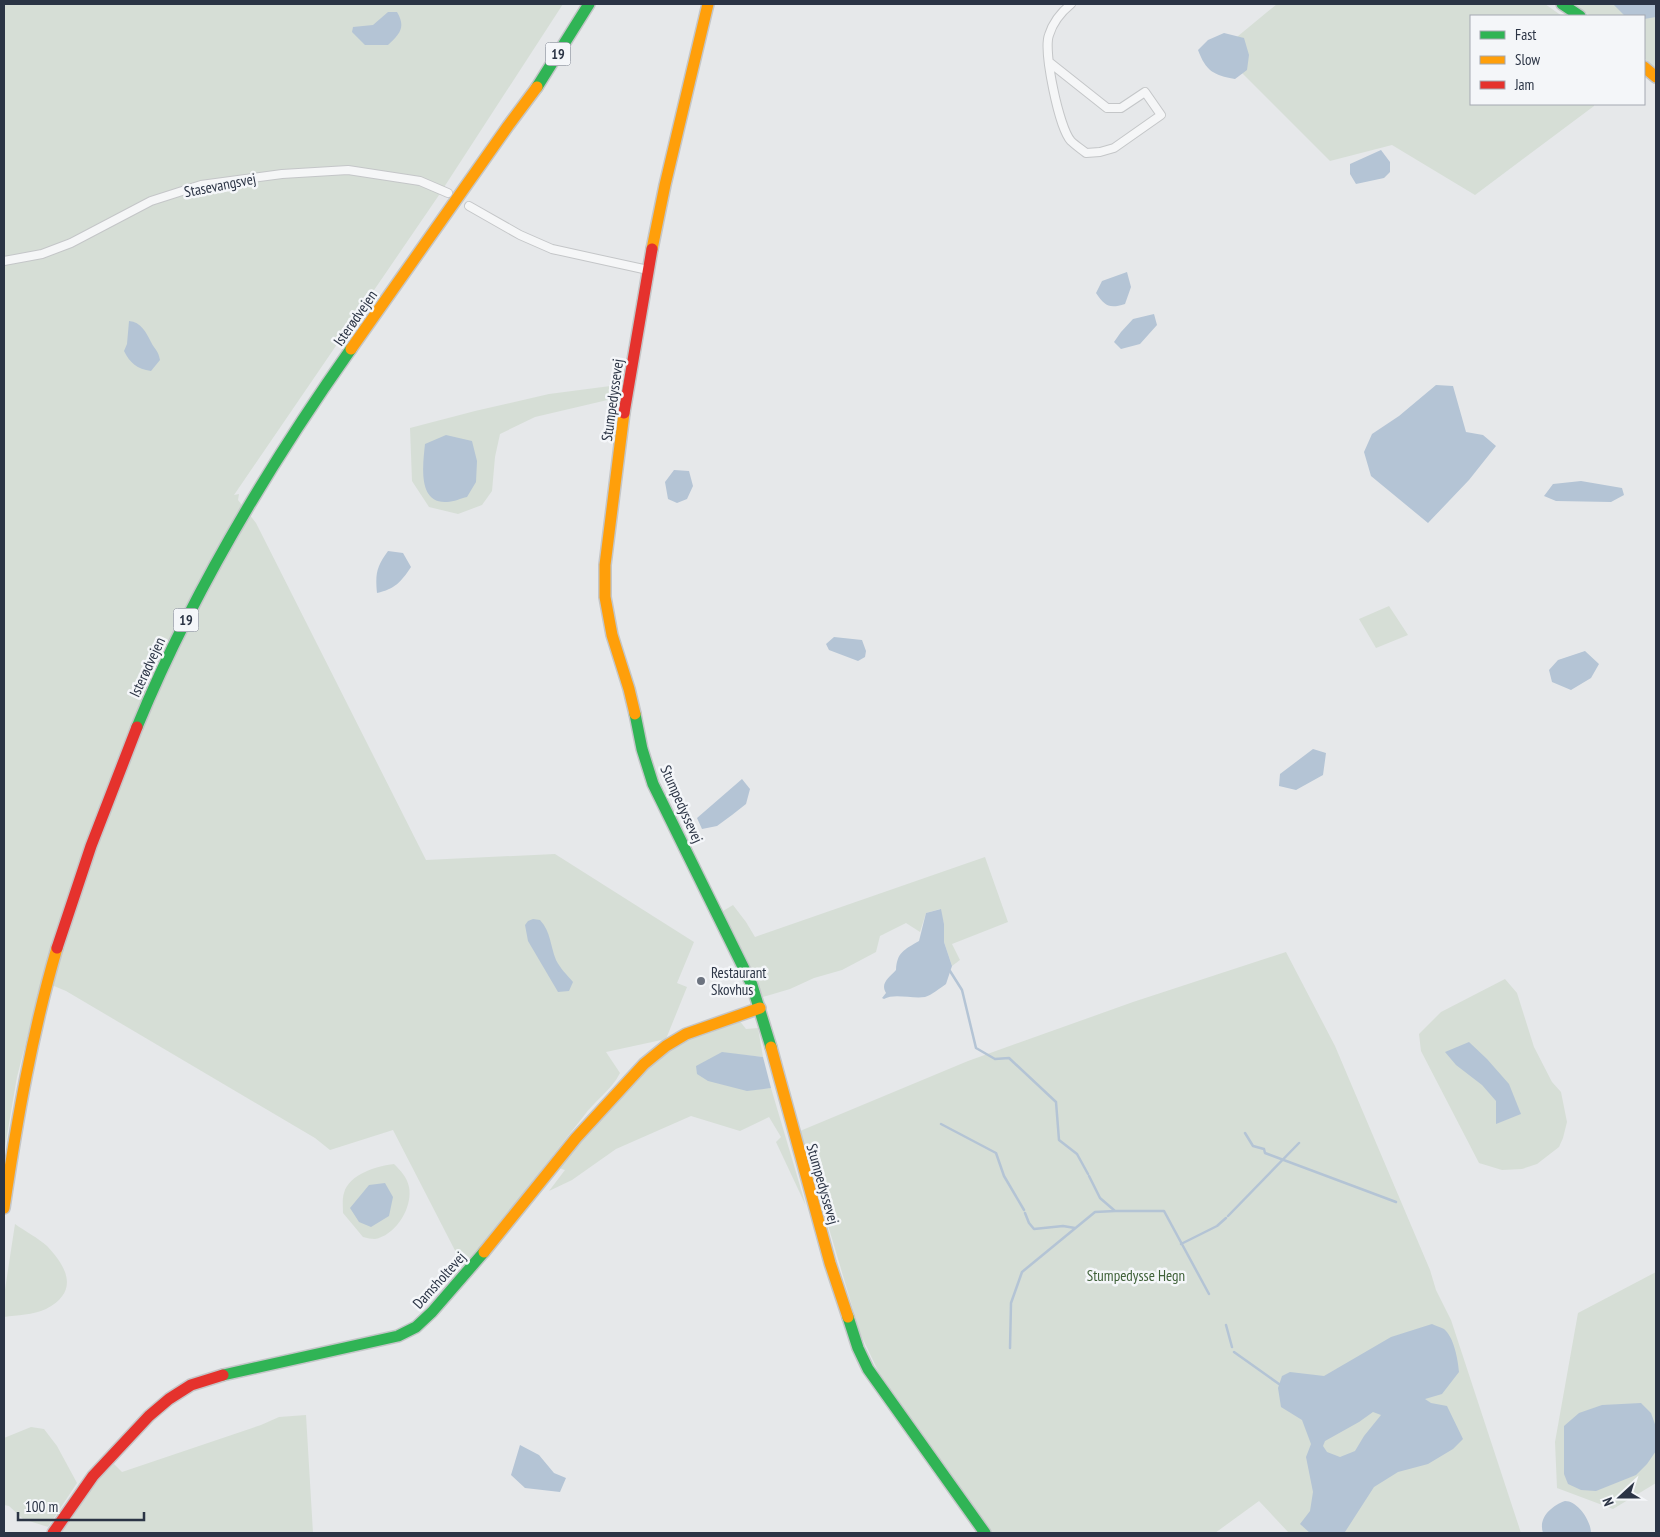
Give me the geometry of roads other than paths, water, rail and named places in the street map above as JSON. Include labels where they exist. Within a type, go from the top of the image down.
[{"type":"main road","name":"Isterødvejen","points":[[525,102],[531,86],[580,4]]},
{"type":"main road","name":"Isterødvejen","points":[[4,1208],[27,1070],[49,978],[107,798],[145,707],[181,630],[267,474],[312,405],[536,89],[589,4]]},
{"type":"main road","name":"Stumpedyssevej","points":[[708,4],[665,185],[648,270],[625,406],[605,564],[605,597],[612,635],[629,689],[642,748],[653,784],[740,959],[760,1008],[830,1263],[858,1348],[872,1375],[985,1533]]},
{"type":"main road","points":[[1562,4],[1578,15]]},
{"type":"main road","points":[[1645,68],[1656,77]]},
{"type":"main road","name":"Damsholtevej","points":[[53,1533],[93,1476],[113,1454],[149,1416],[169,1399],[191,1385],[229,1373],[376,1342],[398,1336],[416,1326],[432,1312],[462,1279],[576,1138],[644,1064],[666,1046],[686,1034],[760,1008]]},
{"type":"street","points":[[1049,62],[1107,108],[1120,108],[1145,92],[1160,115],[1114,148],[1100,152],[1086,153],[1070,140],[1061,122],[1049,62],[1048,37],[1059,14],[1071,4]]},
{"type":"street","name":"Stasevangsvej","points":[[4,262],[42,254],[71,243],[151,201],[201,185],[282,174],[348,170],[420,181],[448,193]]},
{"type":"street","points":[[469,206],[520,235],[552,249],[648,270]]},
{"type":"water","points":[[1613,4],[1656,4],[1656,17],[1645,19],[1645,15],[1624,15]]},
{"type":"water","points":[[388,12],[397,12],[400,17],[401,26],[396,37],[388,45],[365,45],[352,32],[353,27],[373,25]]},
{"type":"water","points":[[1224,33],[1244,38],[1249,55],[1247,70],[1235,79],[1221,76],[1211,71],[1204,63],[1198,50],[1208,40]]},
{"type":"water","points":[[1381,150],[1390,162],[1390,172],[1384,178],[1356,184],[1350,174],[1350,164]]},
{"type":"water","points":[[1127,272],[1131,287],[1125,304],[1111,306],[1105,304],[1096,293],[1102,281]]},
{"type":"water","points":[[1154,314],[1157,325],[1140,344],[1121,349],[1114,342],[1133,319]]},
{"type":"water","points":[[129,321],[137,323],[143,328],[158,354],[160,360],[151,371],[134,365],[124,351],[127,344]]},
{"type":"water","points":[[1436,385],[1453,386],[1466,432],[1483,435],[1496,446],[1469,480],[1428,523],[1371,476],[1364,452],[1372,434],[1399,416]]},
{"type":"water","points":[[446,435],[472,441],[477,461],[476,482],[467,497],[447,502],[437,501],[431,497],[426,490],[423,472],[425,444]]},
{"type":"water","points":[[674,470],[689,471],[693,486],[687,499],[677,503],[668,499],[665,482]]},
{"type":"water","points":[[1581,481],[1622,488],[1624,495],[1611,502],[1556,501],[1544,496],[1553,484]]},
{"type":"water","points":[[388,551],[403,553],[411,567],[397,584],[377,593],[376,580],[378,570],[381,561]]},
{"type":"water","points":[[834,637],[862,640],[866,651],[865,657],[858,661],[829,650],[826,644]]},
{"type":"water","points":[[1585,651],[1599,664],[1591,678],[1571,690],[1552,682],[1549,670],[1558,660]]},
{"type":"water","points":[[1313,749],[1326,753],[1323,775],[1296,790],[1279,786],[1280,774]]},
{"type":"water","points":[[742,779],[750,789],[746,804],[717,826],[702,829],[697,818]]},
{"type":"water","points":[[941,909],[944,924],[944,942],[952,966],[946,984],[925,997],[898,996],[882,998],[886,993],[884,989],[885,983],[896,970],[900,955],[905,949],[919,941],[926,913]]},
{"type":"water","points":[[533,919],[540,920],[544,925],[556,960],[573,982],[569,991],[558,992],[528,941],[525,925]]},
{"type":"water","points":[[1469,1042],[1509,1084],[1521,1114],[1496,1124],[1496,1101],[1482,1085],[1456,1065],[1445,1052]]},
{"type":"water","points":[[722,1052],[763,1057],[771,1088],[747,1091],[708,1081],[697,1074],[696,1066]]},
{"type":"water","points":[[385,1183],[393,1197],[389,1216],[371,1227],[359,1222],[350,1208],[369,1185]]},
{"type":"water","points":[[1432,1324],[1443,1328],[1450,1337],[1455,1349],[1459,1372],[1442,1394],[1425,1399],[1431,1403],[1447,1406],[1463,1439],[1453,1449],[1428,1464],[1398,1472],[1374,1487],[1345,1532],[1310,1533],[1300,1524],[1310,1511],[1313,1492],[1306,1457],[1311,1444],[1302,1420],[1281,1407],[1278,1388],[1282,1376],[1290,1372],[1324,1376],[1391,1337]],"holes":[[[1373,1412],[1381,1415],[1355,1451],[1340,1457],[1327,1452],[1323,1446],[1325,1441]]]},
{"type":"water","points":[[1641,1403],[1651,1413],[1656,1427],[1656,1451],[1647,1464],[1636,1475],[1596,1491],[1581,1490],[1568,1484],[1564,1474],[1564,1426],[1579,1413],[1602,1405]]},
{"type":"water","points":[[520,1445],[539,1455],[554,1473],[566,1478],[560,1492],[525,1488],[511,1475]]},
{"type":"water","points":[[1565,1501],[1575,1504],[1583,1512],[1589,1523],[1591,1533],[1543,1533],[1542,1522],[1547,1513]]},
{"type":"waterway","points":[[950,971],[962,990],[976,1048],[995,1059],[1009,1058],[1056,1102],[1059,1140],[1077,1154],[1088,1174]]},
{"type":"waterway","points":[[941,1124],[996,1153],[1004,1176],[1024,1210]]},
{"type":"waterway","points":[[1245,1133],[1253,1146],[1264,1149],[1265,1153],[1396,1202]]},
{"type":"waterway","points":[[1228,1216],[1299,1143]]},
{"type":"waterway","points":[[1089,1176],[1100,1198],[1115,1211],[1164,1211],[1209,1294]]},
{"type":"waterway","points":[[1010,1348],[1011,1303],[1022,1272],[1095,1212],[1115,1211]]},
{"type":"waterway","points":[[1025,1213],[1034,1229],[1063,1226],[1075,1228]]},
{"type":"waterway","points":[[1181,1244],[1217,1226],[1226,1218]]},
{"type":"waterway","points":[[1226,1325],[1232,1347]]},
{"type":"waterway","points":[[1234,1352],[1279,1384]]},
{"type":"place","name":"Restaurant Skovhus","points":[[701,981]]},
{"type":"park label","name":"Stumpedysse Hegn","points":[[1136,1275]]}]
